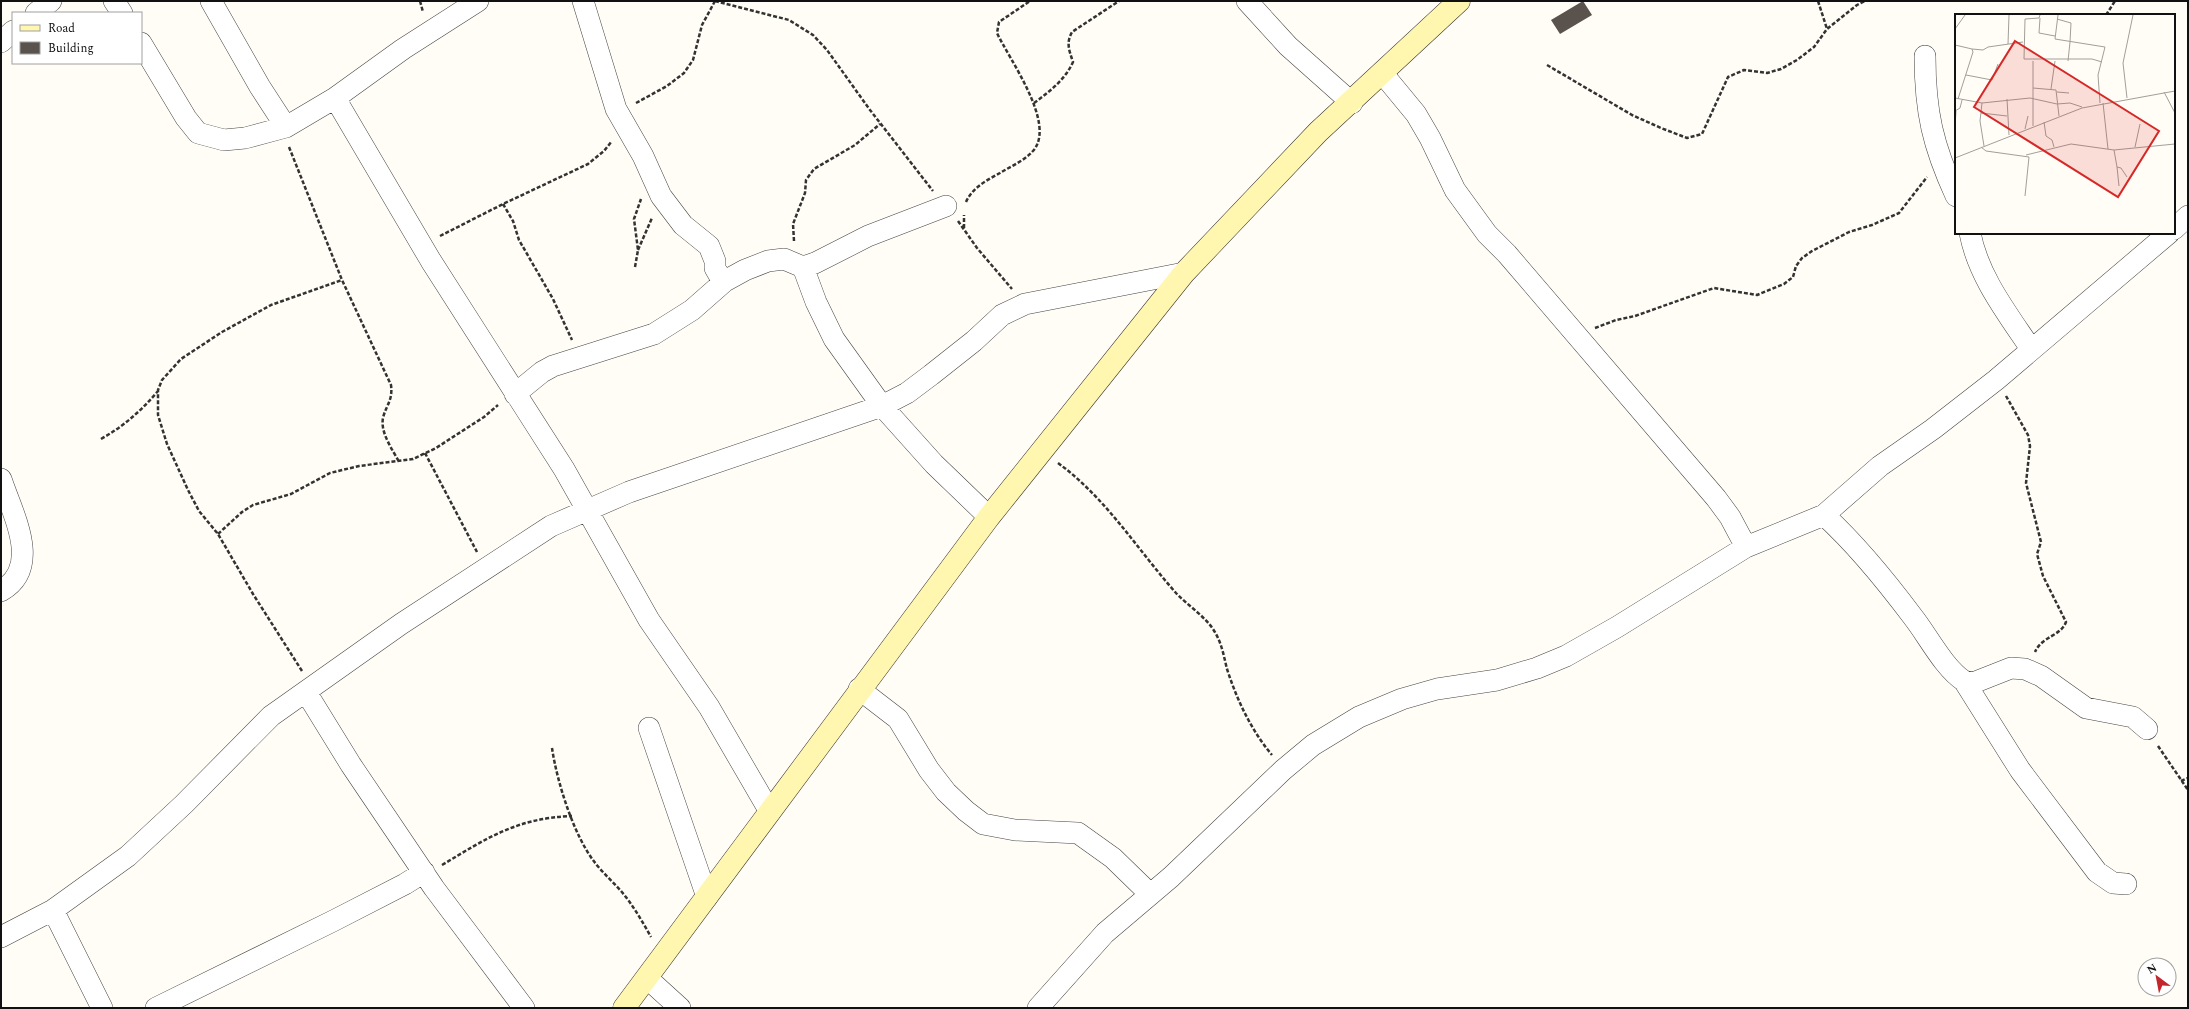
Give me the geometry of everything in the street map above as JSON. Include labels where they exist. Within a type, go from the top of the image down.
[{"type":"street","points":[[37,12],[51,1]]},
{"type":"street","points":[[114,1],[121,12]]},
{"type":"street","points":[[211,1],[284,127]]},
{"type":"street","points":[[142,46],[186,118],[198,133],[224,140],[245,138],[284,127],[335,98],[403,49],[478,1]]},
{"type":"street","points":[[583,1],[620,118],[643,156],[653,180],[664,200],[683,224],[709,246],[715,260],[715,268],[723,282]]},
{"type":"street","points":[[1247,1],[1288,46],[1352,103]]},
{"type":"street","points":[[624,1008],[770,812],[859,689],[989,517],[1184,273],[1318,132],[1352,103],[1459,1]]},
{"type":"street","points":[[1,42],[12,33]]},
{"type":"street","points":[[1925,56],[1925,89],[1930,127],[1942,165],[1955,194]]},
{"type":"street","points":[[1383,74],[1416,114],[1430,138],[1455,190],[1488,234],[1507,254],[1716,498],[1730,517],[1746,547]]},
{"type":"street","points":[[335,98],[421,245],[544,437],[649,620],[713,714],[770,812]]},
{"type":"street","points":[[515,393],[542,372],[553,366],[654,334],[692,310],[723,282],[745,270],[768,261],[784,259],[799,264],[815,263],[868,236],[959,209]]},
{"type":"street","points":[[2175,228],[2188,216]]},
{"type":"street","points":[[1970,234],[1972,247],[1988,283],[2031,349]]},
{"type":"street","points":[[1038,1008],[1105,932],[1171,877],[1283,770],[1313,745],[1359,717],[1402,699],[1437,690],[1497,680],[1537,668],[1566,656],[1617,627],[1746,547],[1824,515],[1880,466],[1933,429],[1996,380],[2168,234]]},
{"type":"street","points":[[799,264],[834,338],[882,406],[934,464],[989,517]]},
{"type":"street","points":[[1,937],[53,910],[128,856],[184,804],[271,716],[400,624],[487,566],[551,526],[629,492],[882,406],[907,393],[931,375],[1002,315],[1025,304],[1184,273]]},
{"type":"street","points":[[1,479],[21,537],[23,551],[19,573],[10,586],[1,591]]},
{"type":"street","points":[[1824,515],[1853,543],[1909,612],[1936,650],[1964,682],[2020,770],[2097,872],[2113,883],[2126,884]]},
{"type":"street","points":[[1964,682],[1973,683],[2011,668],[2025,669],[2041,676],[2086,708],[2133,717],[2147,729]]},
{"type":"street","points":[[859,689],[898,719],[929,770],[946,792],[983,824],[1015,830],[1078,832],[1113,858],[1150,894]]},
{"type":"street","points":[[309,690],[351,765],[425,873],[524,1008]]},
{"type":"street","points":[[649,728],[707,897]]},
{"type":"street","points":[[156,1008],[326,925],[425,873]]},
{"type":"street","points":[[53,910],[102,1008]]},
{"type":"street","points":[[647,978],[680,1008]]},
{"type":"path","points":[[421,245],[588,164],[604,151],[614,138],[620,118],[684,74],[692,60],[702,25],[715,1],[789,20],[813,35],[838,63],[880,124],[959,209],[964,229],[977,248],[1025,304]]},
{"type":"path","points":[[959,209],[976,188],[1024,159],[1034,150],[1039,138],[1039,118],[1034,103],[997,33],[999,22],[1030,1]]},
{"type":"path","points":[[1034,103],[1061,80],[1070,68],[1073,62],[1068,46],[1068,39],[1072,32],[1119,1]]},
{"type":"path","points":[[1818,1],[1827,29]]},
{"type":"path","points":[[1547,65],[1632,115],[1687,138],[1702,134],[1728,78],[1744,70],[1767,73],[1781,69],[1814,47],[1827,29],[1857,5],[1865,1]]},
{"type":"path","points":[[2107,14],[2115,1]]},
{"type":"path","points":[[799,264],[793,224],[805,194],[806,180],[814,169],[827,159],[855,145],[880,124]]},
{"type":"path","points":[[284,127],[342,280],[391,385],[392,395],[383,419],[384,433],[399,462]]},
{"type":"path","points":[[1576,335],[1714,288],[1758,295],[1784,284],[1793,277],[1796,266],[1802,258],[1812,251],[1849,232],[1872,225],[1899,213],[1905,208],[1926,178],[1942,165]]},
{"type":"path","points":[[638,250],[634,220],[639,203],[653,180]]},
{"type":"path","points":[[635,266],[638,250],[652,219],[664,200]]},
{"type":"path","points":[[503,204],[513,221],[519,240],[553,299],[579,357]]},
{"type":"path","points":[[959,209],[964,229]]},
{"type":"path","points":[[101,439],[130,421],[142,410],[158,390],[162,380],[181,359],[222,332],[271,305],[342,280]]},
{"type":"path","points":[[1996,380],[2028,435],[2030,446],[2026,483],[2041,542],[2037,554],[2043,576],[2066,622],[2064,627],[2050,635],[2037,648],[2030,671]]},
{"type":"path","points":[[158,390],[158,415],[167,444],[199,511],[218,534],[309,690]]},
{"type":"path","points":[[218,534],[242,512],[253,506],[291,494],[330,473],[359,466],[399,462],[425,453],[484,417],[515,393]]},
{"type":"path","points":[[1042,452],[1074,475],[1103,504],[1181,598],[1211,625],[1223,649],[1236,693],[1253,730],[1283,770]]},
{"type":"path","points":[[425,453],[472,544],[487,566]]},
{"type":"path","points":[[2147,729],[2188,790]]},
{"type":"path","points":[[552,748],[555,768],[572,816],[596,864],[632,904],[662,957]]},
{"type":"path","points":[[2181,781],[2188,778]]},
{"type":"path","points":[[425,873],[512,826],[531,820],[572,816]]},
{"type":"building","points":[[1583,1],[1592,15],[1560,34],[1551,20]]}]
